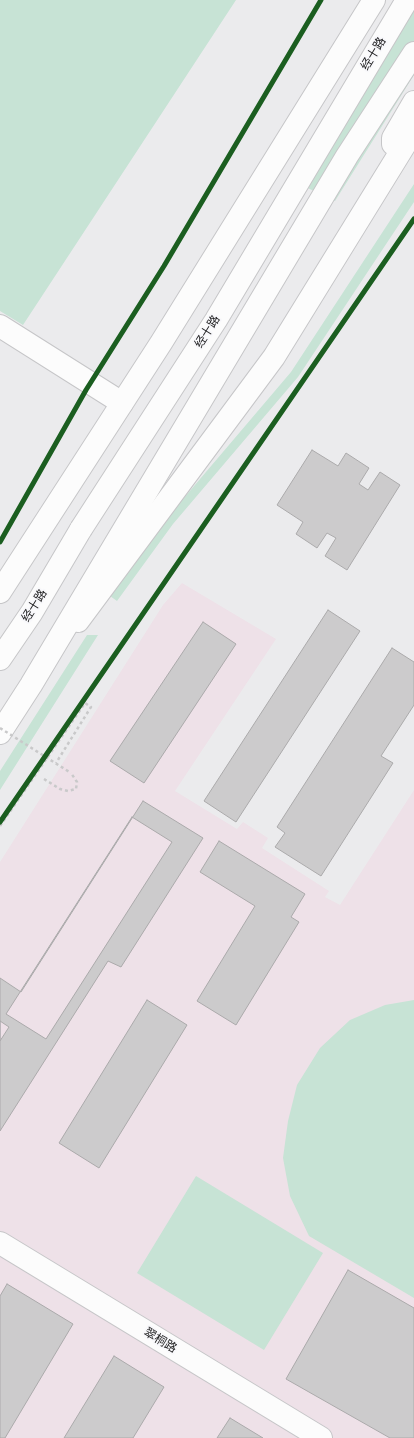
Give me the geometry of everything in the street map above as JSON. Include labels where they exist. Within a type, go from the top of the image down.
[{"type":"main road","points":[[0,592],[122,403],[374,0]]},
{"type":"main road","name":"经十路","points":[[0,659],[32,612],[81,529],[216,320],[407,0]]},
{"type":"main road","points":[[0,733],[31,685],[347,156],[414,53]]},
{"type":"main road","points":[[394,163],[393,138],[414,102]]},
{"type":"main road","points":[[31,685],[274,357],[414,130]]},
{"type":"main road","points":[[0,326],[122,403]]},
{"type":"main road","name":"翠桐路","points":[[0,1243],[321,1438]]},
{"type":"path","points":[[0,822],[86,698]]},
{"type":"path","points":[[0,826],[85,703],[91,707],[56,763]]},
{"type":"path","points":[[0,728],[71,773],[77,782],[76,789],[68,791],[60,789],[44,779]]},
{"type":"shaded area","points":[[182,583],[276,639],[175,791],[237,829],[243,822],[268,838],[262,848],[329,891],[325,897],[340,905],[414,790],[414,1438],[0,1438],[0,862],[163,605]]},
{"type":"green space","points":[[0,0],[236,0],[23,325],[0,311]]},
{"type":"green space","points":[[414,0],[414,75],[335,201],[293,181]]},
{"type":"green space","points":[[414,184],[414,202],[298,377],[173,524],[117,601],[110,596],[166,519],[291,372]]},
{"type":"green space","points":[[87,635],[98,635],[0,790],[0,771]]},
{"type":"green space","points":[[414,1000],[414,1298],[309,1236],[290,1196],[283,1158],[288,1121],[297,1085],[320,1048],[350,1020],[385,1005]]},
{"type":"green space","points":[[196,1176],[323,1253],[264,1350],[137,1273]]},
{"type":"building","points":[[312,450],[338,466],[346,453],[369,468],[359,484],[368,490],[380,472],[400,485],[347,570],[325,556],[336,538],[327,533],[317,548],[296,534],[303,522],[277,505]]},
{"type":"building","points":[[328,610],[360,631],[236,822],[204,801]]},
{"type":"building","points":[[203,622],[236,644],[144,783],[110,761]]},
{"type":"building","points":[[392,648],[414,662],[414,705],[381,756],[393,763],[321,876],[275,847],[285,833],[277,827]]},
{"type":"building","points":[[143,801],[203,838],[121,967],[108,961],[0,1131],[0,978],[21,992]]},
{"type":"building","points":[[132,817],[172,842],[46,1039],[6,1014]]},
{"type":"building","points":[[219,841],[305,894],[291,917],[299,922],[236,1025],[197,1001],[255,906],[200,872]]},
{"type":"building","points":[[147,1000],[187,1025],[99,1168],[59,1143]]},
{"type":"building","points":[[0,1021],[9,1027],[0,1041]]},
{"type":"building","points":[[348,1270],[414,1308],[414,1438],[390,1438],[286,1379]]},
{"type":"building","points":[[7,1284],[73,1324],[5,1438],[0,1438],[0,1296]]},
{"type":"building","points":[[114,1356],[164,1387],[133,1438],[64,1438]]},
{"type":"building","points":[[230,1418],[263,1438],[217,1438]]},
{"type":"cycle path","points":[[0,542],[86,390],[164,266],[321,0]]},
{"type":"cycle path","points":[[0,822],[414,219]]}]
